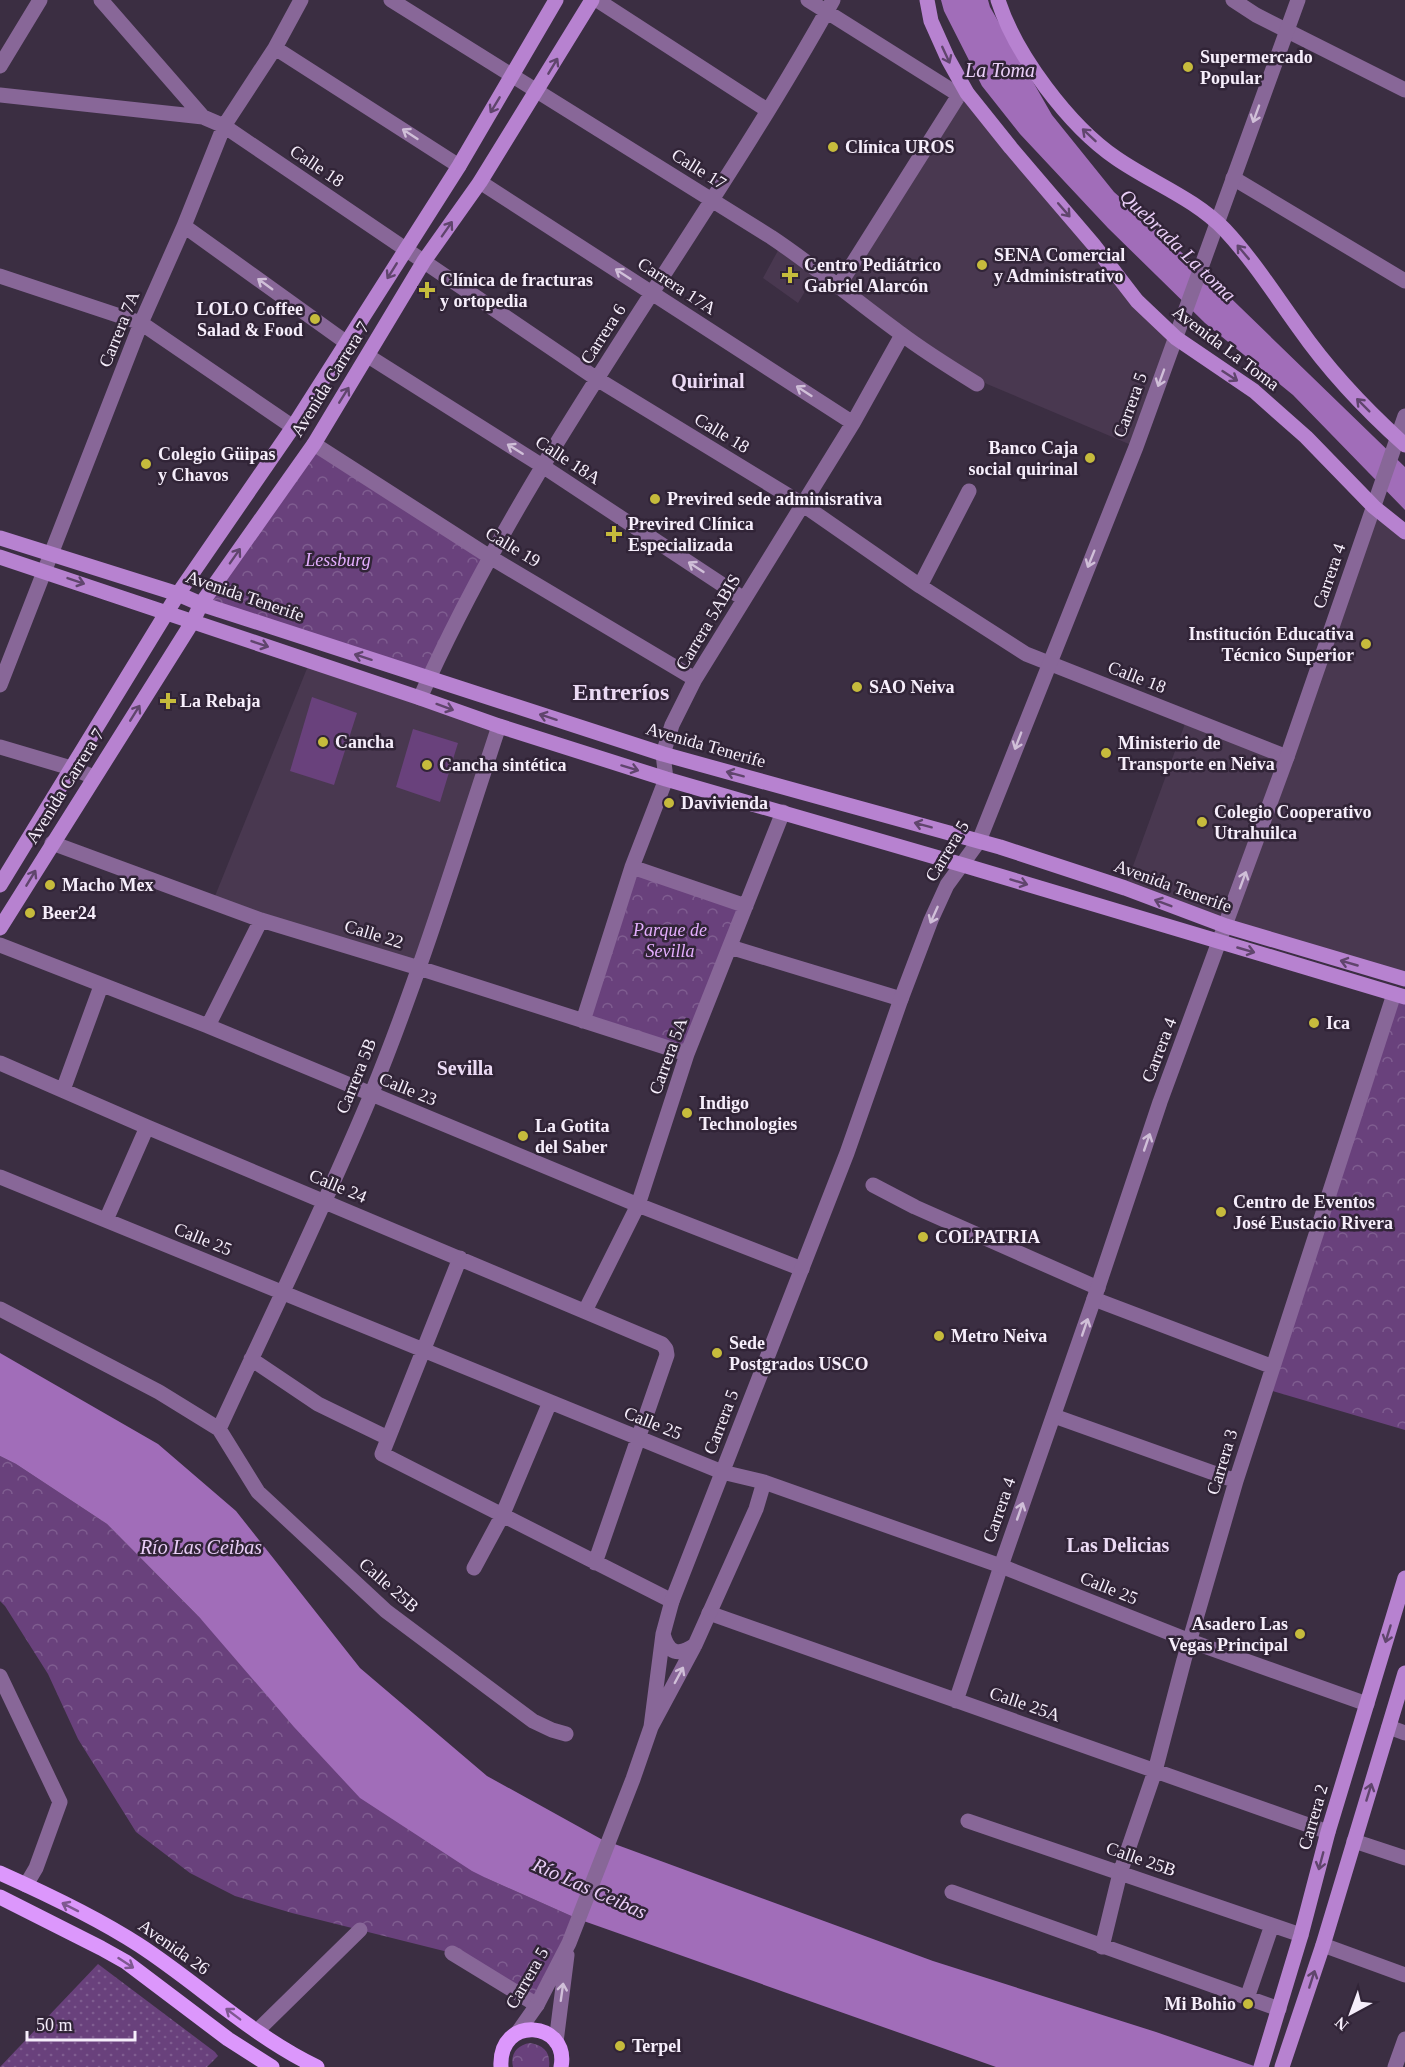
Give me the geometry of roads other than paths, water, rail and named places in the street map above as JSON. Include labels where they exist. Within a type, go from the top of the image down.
[{"type":"main road","name":"Avenida Carrera 7","points":[[0,885],[178,594],[293,427],[459,166],[556,0]]},
{"type":"main road","name":"Avenida Carrera 7","points":[[0,928],[193,621],[201,604],[314,444],[424,261],[480,182],[595,0]]},
{"type":"main road","name":"Avenida La Toma","points":[[927,0],[931,21],[963,94],[1093,244],[1137,301],[1176,338],[1254,391],[1306,437],[1374,507],[1405,532]]},
{"type":"main road","points":[[998,0],[1027,59],[1054,98],[1085,132],[1114,157],[1189,201],[1269,283],[1299,328],[1350,392],[1398,445]]},
{"type":"main road","name":"Avenida Tenerife","points":[[0,538],[178,594],[201,604],[663,754],[979,841],[1125,888],[1226,926],[1405,979]]},
{"type":"main road","name":"Avenida Tenerife","points":[[0,556],[499,726],[666,779],[963,865],[1399,996]]},
{"type":"main road","name":"Carrera 2","points":[[1261,2067],[1301,1935],[1328,1832],[1405,1578]]},
{"type":"main road","points":[[1282,2067],[1323,1945],[1405,1673]]},
{"type":"main road","name":"Avenida 26","points":[[0,1873],[139,1945],[257,2031],[317,2067]]},
{"type":"main road","points":[[0,1897],[126,1962],[228,2039],[272,2067]]},
{"type":"main road","points":[[501,2067],[500,2056],[509,2038],[518,2032],[539,2030],[549,2034],[556,2042],[565,2065]]},
{"type":"street","points":[[0,66],[40,0]]},
{"type":"street","name":"Calle 18","points":[[101,0],[203,117],[224,126],[597,379],[802,504],[920,586],[1026,654],[1287,757]]},
{"type":"street","name":"Carrera 7A","points":[[0,685],[141,323],[184,226],[224,126],[275,48],[301,0]]},
{"type":"street","name":"Calle 17","points":[[391,0],[812,265],[902,335],[977,384]]},
{"type":"street","points":[[595,0],[767,110]]},
{"type":"street","points":[[808,0],[830,6],[963,94],[838,287]]},
{"type":"street","points":[[1233,0],[1405,90]]},
{"type":"street","name":"Carrera 5","points":[[651,1726],[663,1634],[672,1601],[847,1153],[931,920],[947,885],[979,841],[1136,447],[1298,0]]},
{"type":"street","name":"Carrera 6","points":[[420,698],[490,557],[597,379],[712,200],[830,6]]},
{"type":"street","points":[[275,48],[459,166]]},
{"type":"street","points":[[0,95],[203,117]]},
{"type":"street","points":[[1233,178],[1405,281]]},
{"type":"street","name":"Carrera 17A","points":[[480,182],[853,423]]},
{"type":"street","points":[[184,226],[346,343]]},
{"type":"street","points":[[0,276],[141,323],[293,427]]},
{"type":"street","name":"Carrera 5ABIS","points":[[583,1021],[632,867],[666,779],[663,754],[672,725],[695,679],[853,423],[902,335]]},
{"type":"street","name":"Calle 18A","points":[[368,356],[544,467],[744,599]]},
{"type":"street","name":"Carrera 4","points":[[956,1701],[1160,1102],[1287,757],[1380,488],[1398,445],[1405,416]]},
{"type":"street","name":"Calle 19","points":[[314,444],[490,557],[695,679]]},
{"type":"street","points":[[920,586],[969,491]]},
{"type":"street","name":"Carrera 5B","points":[[219,1430],[371,1095],[419,968],[499,726]]},
{"type":"street","points":[[0,747],[94,777]]},
{"type":"street","name":"Carrera 5A","points":[[585,1311],[638,1205],[687,1054],[783,812]]},
{"type":"street","name":"Calle 22","points":[[52,843],[261,920],[687,1054]]},
{"type":"street","points":[[632,867],[746,906]]},
{"type":"street","points":[[208,1026],[261,920]]},
{"type":"street","name":"Calle 23","points":[[0,945],[208,1026],[638,1205],[802,1269]]},
{"type":"street","points":[[730,946],[901,999]]},
{"type":"street","points":[[63,1090],[101,986]]},
{"type":"street","name":"Carrera 3","points":[[1102,1947],[1120,1873],[1155,1771],[1236,1481],[1399,996]]},
{"type":"street","name":"Calle 24","points":[[0,1063],[662,1344],[667,1355],[637,1437]]},
{"type":"street","points":[[106,1220],[147,1127]]},
{"type":"street","name":"Calle 25","points":[[0,1177],[722,1472],[764,1482],[1001,1566],[1190,1641],[1367,1704]]},
{"type":"street","points":[[873,1185],[1096,1294],[1273,1367]]},
{"type":"street","points":[[460,1258],[382,1454],[672,1601]]},
{"type":"street","points":[[0,1309],[159,1392],[219,1430]]},
{"type":"street","points":[[251,1359],[318,1404],[388,1438]]},
{"type":"street","points":[[474,1568],[502,1516],[549,1402]]},
{"type":"street","points":[[1054,1416],[1236,1481]]},
{"type":"street","name":"Calle 25B","points":[[219,1430],[258,1492],[386,1611],[533,1721],[566,1734]]},
{"type":"street","points":[[595,1563],[637,1437]]},
{"type":"street","name":"Carrera 5","points":[[518,2032],[537,2004],[569,1943],[633,1779],[651,1726],[695,1645],[756,1509],[764,1482]]},
{"type":"street","name":"Calle 25A","points":[[709,1613],[1328,1832]]},
{"type":"street","points":[[663,1634],[666,1645],[675,1652],[686,1652],[695,1645]]},
{"type":"street","points":[[0,1676],[60,1802],[36,1868],[26,1885]]},
{"type":"street","points":[[1389,1727],[1405,1733]]},
{"type":"street","name":"Calle 25B","points":[[968,1821],[1301,1935]]},
{"type":"street","points":[[1354,1841],[1405,1858]]},
{"type":"street","points":[[952,1892],[1279,2009]]},
{"type":"street","points":[[1247,1998],[1272,1925]]},
{"type":"street","points":[[257,2031],[360,1930]]},
{"type":"street","name":"Carrera 5","points":[[556,2042],[569,1943]]},
{"type":"street","points":[[1323,1945],[1405,1975]]},
{"type":"street","points":[[452,1953],[537,2004]]},
{"type":"street","points":[[1395,2067],[1405,2040]]},
{"type":"water","name":"La Toma","points":[[941,0],[988,0],[1052,115],[1114,192],[1209,277],[1405,467],[1405,510],[1293,395],[1205,323],[1108,228],[1020,134],[982,86],[944,11]]},
{"type":"water","name":"Río Las Ceibas","points":[[0,1353],[158,1444],[236,1511],[360,1668],[487,1776],[601,1839],[933,1961],[1156,2032],[1257,2067],[996,2067],[578,1919],[472,1871],[360,1798],[294,1727],[200,1618],[107,1524],[16,1464],[0,1456]]},
{"type":"place","name":"Supermercado Popular","points":[[1188,67]]},
{"type":"place","name":"Clínica UROS","points":[[833,147]]},
{"type":"place","name":"SENA Comercial y Administrativo","points":[[982,265]]},
{"type":"place","name":"Centro Pediátrico Gabriel Alarcón","points":[[790,275]]},
{"type":"place","name":"Clínica de fracturas y ortopedia","points":[[427,290]]},
{"type":"place","name":"LOLO Coffee Salad & Food","points":[[315,319]]},
{"type":"place","name":"Banco Caja social quirinal","points":[[1090,458]]},
{"type":"place","name":"Colegio Güipas y Chavos","points":[[146,464]]},
{"type":"place","name":"Previred sede adminisrativa","points":[[655,499]]},
{"type":"place","name":"Previred Clínica Especializada","points":[[614,534]]},
{"type":"place","name":"Institución Educativa Técnico Superior","points":[[1366,644]]},
{"type":"place","name":"SAO Neiva","points":[[857,687]]},
{"type":"place","name":"La Rebaja","points":[[168,701]]},
{"type":"place","name":"Cancha","points":[[323,742]]},
{"type":"place","name":"Ministerio de Transporte en Neiva","points":[[1106,753]]},
{"type":"place","name":"Cancha sintética","points":[[427,765]]},
{"type":"place","name":"Davivienda","points":[[669,803]]},
{"type":"place","name":"Colegio Cooperativo Utrahuilca","points":[[1202,822]]},
{"type":"place","name":"Macho Mex","points":[[50,885]]},
{"type":"place","name":"Beer24","points":[[30,913]]},
{"type":"place","name":"Ica","points":[[1314,1023]]},
{"type":"place","name":"Indigo Technologies","points":[[687,1113]]},
{"type":"place","name":"La Gotita del Saber","points":[[523,1136]]},
{"type":"place","name":"Centro de Eventos José Eustacio Rivera","points":[[1221,1212]]},
{"type":"place","name":"COLPATRIA","points":[[923,1237]]},
{"type":"place","name":"Metro Neiva","points":[[939,1336]]},
{"type":"place","name":"Sede Postgrados USCO","points":[[717,1353]]},
{"type":"place","name":"Asadero Las Vegas Principal","points":[[1300,1634]]},
{"type":"place","name":"Mi Bohio","points":[[1248,2004]]},
{"type":"place","name":"Terpel","points":[[620,2046]]},
{"type":"district","name":"Quirinal","points":[[708,381]]},
{"type":"district","name":"Entreríos","points":[[621,692]]},
{"type":"district","name":"Sevilla","points":[[465,1068]]},
{"type":"district","name":"Las Delicias","points":[[1118,1545]]},
{"type":"water label","name":"Quebrada La toma","points":[[1178,245]]},
{"type":"park label","name":"Lessburg","points":[[338,560]]},
{"type":"park label","name":"Parque de Sevilla","points":[[670,940]]}]
